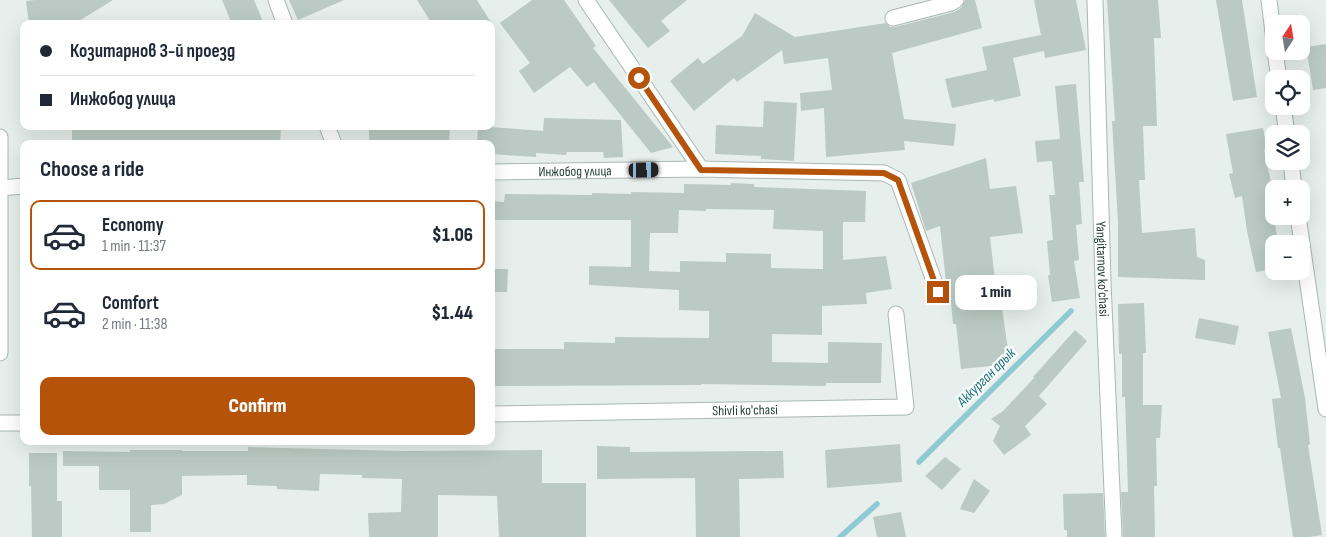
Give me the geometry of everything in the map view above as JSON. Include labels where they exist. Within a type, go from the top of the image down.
[{"type":"street","points":[[276,0],[284,20]]},
{"type":"street","points":[[893,18],[951,3],[956,0]]},
{"type":"street","name":"Yangitarnov ko'chasi","points":[[1095,0],[1103,272],[1114,537]]},
{"type":"street","points":[[1269,0],[1271,15]]},
{"type":"street","points":[[588,1],[701,170]]},
{"type":"street","points":[[0,137],[0,353]]},
{"type":"street","name":"Инжобод улица","points":[[495,172],[701,170],[884,173],[898,180],[938,292]]},
{"type":"street","points":[[0,188],[20,186]]},
{"type":"street","points":[[1299,225],[1326,409]]},
{"type":"street","name":"Shivli ko'chasi","points":[[495,414],[906,407],[896,314]]},
{"type":"street","points":[[0,423],[20,423]]},
{"type":"building","points":[[113,0],[80,20],[28,20],[26,1]]},
{"type":"building","points":[[222,0],[254,0],[262,20],[230,20]]},
{"type":"building","points":[[289,0],[344,0],[298,20]]},
{"type":"building","points":[[417,0],[477,0],[490,20],[430,20]]},
{"type":"building","points":[[532,0],[564,0],[596,46],[593,48],[673,147],[651,153],[594,82],[587,87],[570,67],[534,93],[519,71],[530,63],[500,23]]},
{"type":"building","points":[[609,0],[687,0],[661,21],[670,31],[648,48]]},
{"type":"building","points":[[965,0],[975,0],[982,28],[892,53],[904,119],[956,124],[954,146],[904,141],[905,150],[826,157],[824,108],[801,111],[800,93],[832,90],[828,58],[784,64],[782,50],[737,82],[734,78],[694,111],[670,81],[698,58],[703,64],[742,36],[755,13],[795,37],[886,23],[890,27],[895,27],[954,12],[961,8]]},
{"type":"building","points":[[1034,0],[1076,0],[1086,50],[1045,58],[1044,51],[1013,58],[1021,96],[994,102],[994,99],[952,108],[945,79],[987,70],[982,47],[1041,35]]},
{"type":"building","points":[[1107,0],[1158,0],[1161,38],[1154,38],[1157,126],[1143,126],[1145,180],[1139,180],[1142,233],[1195,228],[1197,257],[1205,260],[1205,280],[1118,277],[1118,222],[1112,121],[1115,121]]},
{"type":"building","points":[[1216,0],[1242,0],[1257,97],[1233,101]]},
{"type":"building","points":[[1326,44],[1326,88],[1313,90],[1308,60],[1310,60],[1310,46]]},
{"type":"building","points":[[1076,84],[1084,182],[1079,182],[1082,224],[1076,225],[1079,260],[1074,261],[1080,298],[1052,302],[1048,275],[1050,275],[1047,241],[1053,240],[1049,195],[1055,195],[1052,161],[1037,162],[1035,141],[1060,139],[1055,86]]},
{"type":"building","points":[[764,101],[797,103],[794,161],[761,159],[761,156],[715,154],[716,125],[763,127]]},
{"type":"building","points":[[544,118],[621,120],[623,157],[604,158],[603,152],[567,152],[566,155],[536,153],[536,157],[495,154],[495,140],[477,140],[478,130],[495,130],[495,127],[543,131]]},
{"type":"building","points":[[1263,128],[1265,170],[1268,170],[1271,180],[1265,180],[1265,225],[1275,225],[1277,235],[1265,235],[1265,270],[1256,272],[1242,196],[1235,198],[1229,174],[1233,173],[1226,134]]},
{"type":"building","points":[[72,130],[281,130],[280,140],[72,140]]},
{"type":"building","points":[[369,130],[450,130],[449,140],[369,140]]},
{"type":"building","points":[[986,158],[990,189],[1016,186],[1023,233],[990,237],[995,280],[998,280],[1010,364],[961,369],[956,324],[953,324],[949,281],[946,282],[940,226],[926,231],[911,183]]},
{"type":"building","points":[[731,183],[754,184],[754,187],[866,191],[865,222],[843,222],[843,260],[886,256],[892,289],[866,293],[867,304],[822,306],[822,335],[772,334],[772,362],[828,363],[828,342],[882,343],[881,383],[826,383],[826,386],[701,384],[495,386],[495,349],[564,349],[564,342],[615,343],[615,337],[709,338],[709,311],[679,310],[679,290],[589,285],[589,266],[631,267],[631,220],[495,220],[495,201],[504,202],[505,194],[684,193],[684,184],[731,185]],"holes":[[[679,210],[774,210],[773,229],[823,231],[823,269],[771,268],[771,254],[726,253],[726,262],[680,261],[680,272],[649,271],[650,233],[678,233]]]},
{"type":"building","points":[[495,269],[508,269],[507,292],[495,292]]},
{"type":"building","points":[[1144,303],[1146,353],[1143,353],[1143,405],[1162,405],[1160,438],[1156,438],[1157,486],[1154,486],[1155,537],[1123,537],[1121,492],[1128,492],[1125,397],[1122,397],[1122,354],[1119,354],[1118,304]]},
{"type":"building","points":[[1199,318],[1239,326],[1235,345],[1195,338]]},
{"type":"building","points":[[1291,328],[1305,398],[1310,444],[1308,445],[1322,535],[1309,537],[1293,537],[1272,399],[1281,398],[1268,332]]},
{"type":"building","points":[[1075,330],[1087,341],[1039,396],[1047,404],[1025,426],[1031,435],[1004,455],[993,441],[1000,426],[991,419],[1003,411]]},
{"type":"building","points":[[900,444],[902,482],[827,488],[825,450]]},
{"type":"building","points":[[597,446],[630,447],[630,452],[783,451],[784,478],[739,479],[740,537],[696,537],[695,478],[597,479]]},
{"type":"building","points":[[248,447],[402,451],[542,450],[542,483],[586,483],[586,537],[499,537],[497,496],[438,495],[438,537],[369,537],[368,513],[401,512],[402,479],[362,478],[362,475],[320,474],[319,491],[247,485],[247,475],[182,476],[182,495],[164,504],[151,505],[151,532],[130,532],[130,490],[99,490],[99,466],[63,466],[63,451],[248,451]]},
{"type":"building","points":[[29,453],[57,453],[57,501],[62,501],[62,537],[32,537]]},
{"type":"building","points":[[945,457],[961,469],[942,490],[925,476]]},
{"type":"building","points":[[974,479],[990,491],[974,513],[960,509]]},
{"type":"building","points":[[1103,493],[1105,537],[1067,537],[1067,530],[1064,530],[1063,494]]},
{"type":"building","points":[[901,512],[906,537],[877,537],[873,517]]},
{"type":"waterway","name":"Аккурган арык","points":[[919,462],[1071,311]]},
{"type":"waterway","name":"Аккурган арык","points":[[840,537],[877,504]]},
{"type":"route","points":[[639,78],[701,170],[884,173],[898,180],[938,292]]}]
